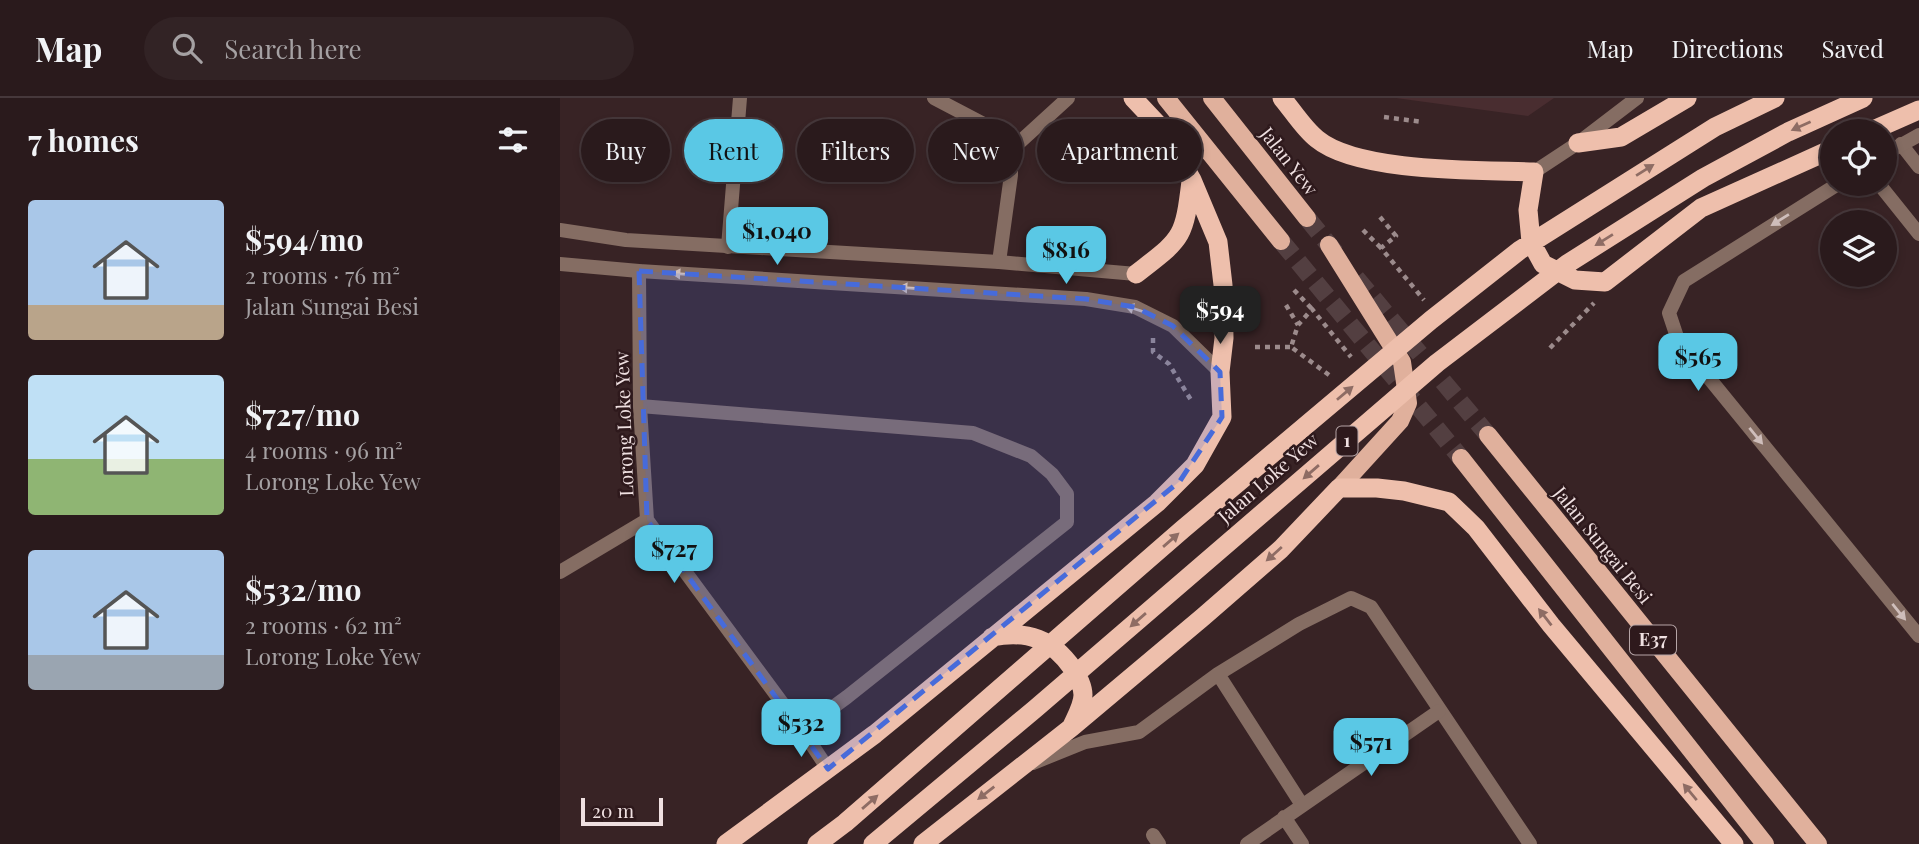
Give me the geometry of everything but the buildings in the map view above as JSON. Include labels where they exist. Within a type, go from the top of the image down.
[{"type":"highway","points":[[1133,98],[1153,119]]},
{"type":"highway","points":[[1282,98],[1317,139],[1343,154],[1412,167],[1534,172],[1528,210],[1531,242],[1543,264],[1575,281],[1605,282],[1701,208],[1820,154]]},
{"type":"highway","points":[[1578,143],[1621,137],[1687,98]]},
{"type":"highway","name":"Jalan Loke Yew","points":[[817,844],[986,702],[1193,520],[1431,320],[1520,250],[1715,127],[1775,98]]},
{"type":"highway","name":"Jalan Loke Yew","points":[[873,844],[1437,363],[1556,272],[1703,178],[1788,132],[1863,98]]},
{"type":"highway","points":[[1897,120],[1919,110]]},
{"type":"highway","points":[[1136,274],[1176,243],[1186,224],[1192,182]]},
{"type":"highway","points":[[726,844],[875,734],[1157,503],[1195,465],[1222,417],[1220,372],[1224,338],[1223,285],[1217,242],[1193,182]]},
{"type":"highway","points":[[923,844],[1072,727],[1280,549],[1339,488],[1377,488],[1404,491],[1449,502],[1476,528],[1551,625],[1734,844]]},
{"type":"highway","points":[[991,637],[1023,634],[1053,646],[1063,655],[1076,673],[1083,694],[1072,727]]},
{"type":"main road","points":[[1166,98],[1280,241]]},
{"type":"main road","name":"Jalan Yew","points":[[1212,98],[1307,218]]},
{"type":"main road","points":[[1329,245],[1402,362],[1408,403],[1401,421],[1339,488]]},
{"type":"main road","name":"Jalan Sungai Besi","points":[[1488,435],[1818,844]]},
{"type":"main road","name":"E37","points":[[1461,458],[1765,844]]},
{"type":"street","points":[[729,247],[740,98]]},
{"type":"street","points":[[934,98],[974,119]]},
{"type":"street","points":[[1023,139],[1068,98]]},
{"type":"street","points":[[1534,172],[1578,143],[1637,98]]},
{"type":"street","points":[[1897,146],[1919,135]]},
{"type":"street","points":[[1901,144],[1919,167]]},
{"type":"street","points":[[999,261],[1010,182]]},
{"type":"street","points":[[1820,195],[1684,281],[1669,313],[1678,340],[1919,636]]},
{"type":"street","points":[[1889,196],[1919,234]]},
{"type":"street","points":[[560,230],[626,240],[999,261],[1136,274]]},
{"type":"street","points":[[560,264],[1086,299],[1135,307],[1173,326],[1220,372]]},
{"type":"street","name":"Lorong Loke Yew","points":[[639,271],[640,406],[647,520],[828,769]]},
{"type":"street","points":[[640,406],[973,433],[1031,456],[1052,474],[1067,494],[1067,522],[802,730]]},
{"type":"street","points":[[560,572],[647,520]]},
{"type":"street","points":[[1016,770],[1085,743],[1139,732],[1218,674],[1299,624],[1352,598],[1371,607],[1530,844]]},
{"type":"street","points":[[1218,674],[1302,805]]},
{"type":"street","points":[[1247,844],[1439,711]]},
{"type":"street","points":[[1284,817],[1302,844]]},
{"type":"path","points":[[1384,117],[1423,122]]},
{"type":"path","points":[[1380,217],[1396,236],[1381,248]]},
{"type":"path","points":[[1363,230],[1425,301]]},
{"type":"path","points":[[1294,290],[1354,361]]},
{"type":"path","points":[[1286,305],[1298,325]]},
{"type":"path","points":[[1291,347],[1298,325],[1312,310]]},
{"type":"path","points":[[1255,347],[1291,347],[1329,375]]},
{"type":"path","points":[[1169,364],[1191,400]]},
{"type":"highlighted area","points":[[639,271],[1086,299],[1135,307],[1173,326],[1220,372],[1222,417],[1180,481],[828,769],[647,520]]},
{"type":"shaded area","points":[[1396,98],[1554,98],[1528,116]]},
{"type":"tunnel","points":[[1307,218],[1338,256]]},
{"type":"tunnel","points":[[1281,241],[1461,458]]},
{"type":"tunnel","points":[[1356,278],[1488,435]]}]
